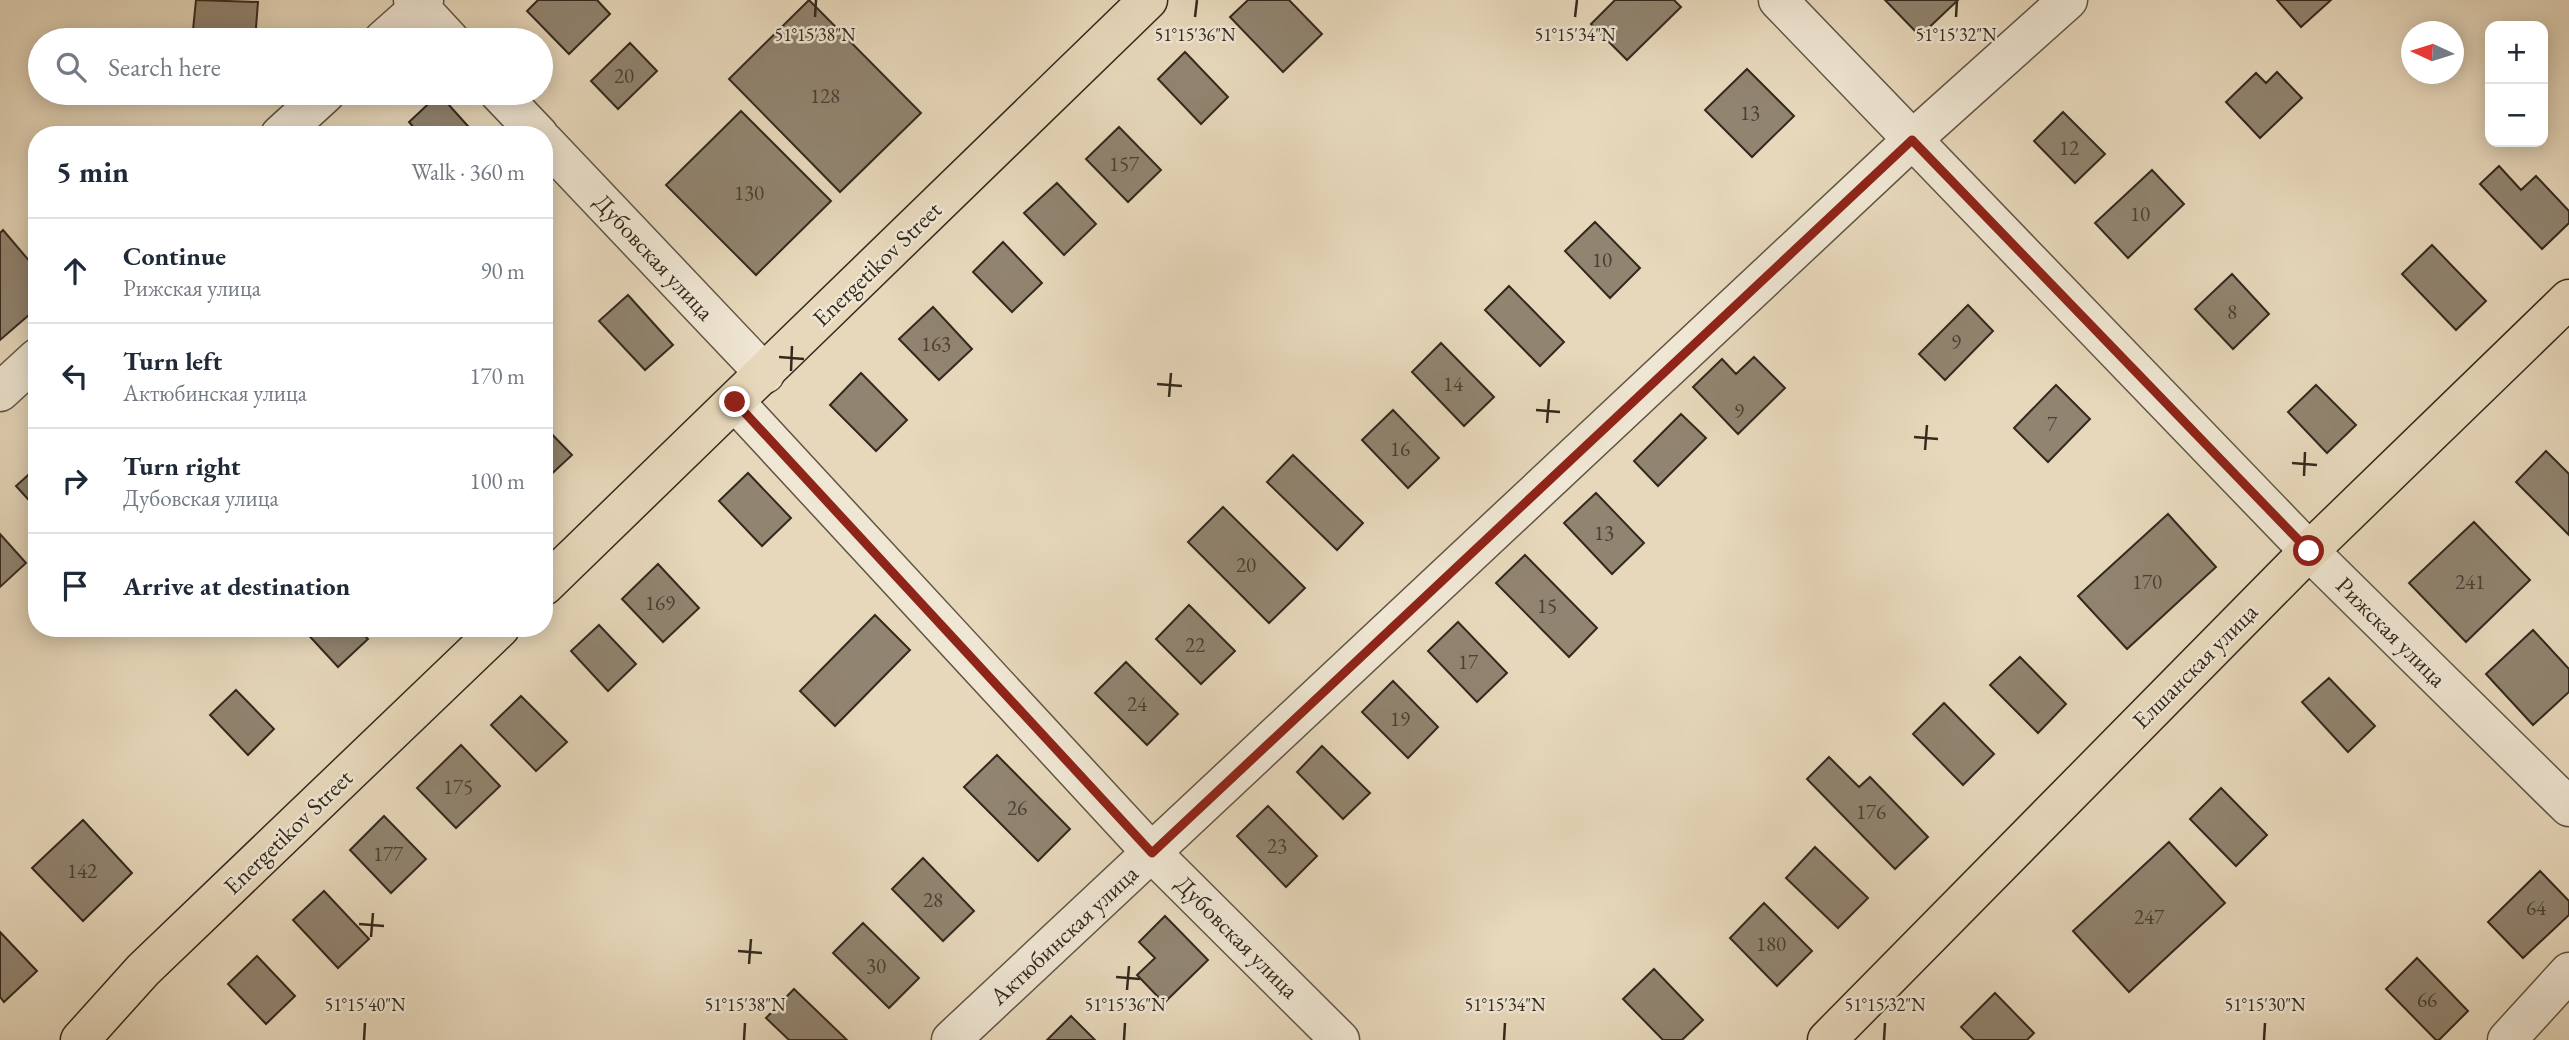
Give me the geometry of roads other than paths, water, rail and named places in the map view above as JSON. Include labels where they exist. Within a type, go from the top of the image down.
[{"type":"main road","name":"Energetikov Street","points":[[553,577],[1148,0]]},
{"type":"main road","name":"Елшанская улица","points":[[1827,1040],[2309,551],[2569,299]]},
{"type":"main road","name":"Energetikov Street","points":[[80,1040],[144,970],[491,637]]},
{"type":"street","name":"Рижская улица","points":[[1778,0],[2309,551],[2569,807]]},
{"type":"street","name":"Актюбинская улица","points":[[951,1040],[1912,140],[2068,0]]},
{"type":"street","points":[[394,28],[418,3],[440,28]]},
{"type":"street","points":[[290,126],[313,105]]},
{"type":"street","points":[[510,105],[530,126]]},
{"type":"street","name":"Дубовская улица","points":[[553,150],[765,374]]},
{"type":"street","points":[[0,392],[28,366]]},
{"type":"street","name":"Дубовская улица","points":[[735,402],[1152,853],[1340,1040]]},
{"type":"street","points":[[2507,1040],[2569,972]]}]
